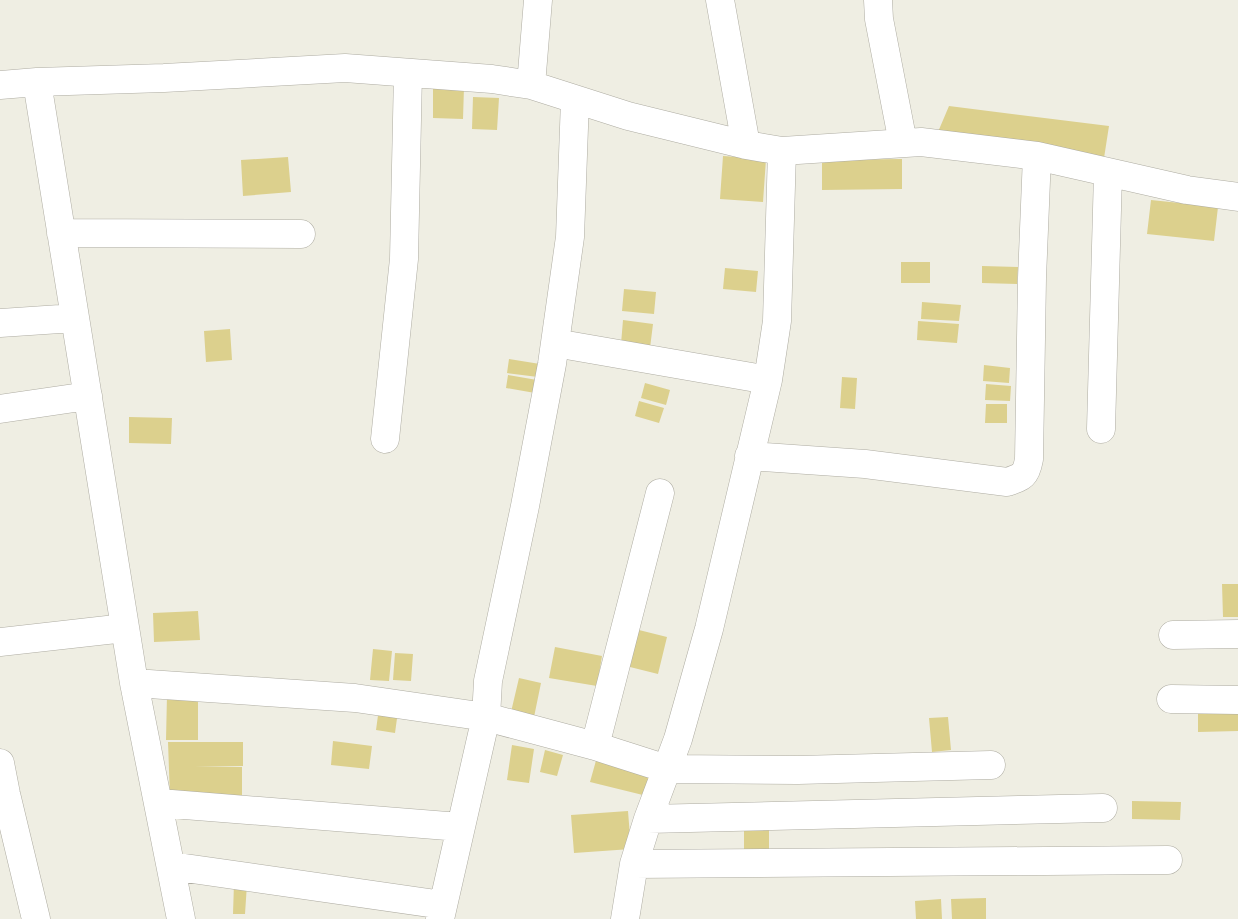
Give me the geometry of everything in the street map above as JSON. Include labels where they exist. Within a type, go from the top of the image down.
[{"type":"street","points":[[532,85],[538,0]]},
{"type":"street","points":[[720,0],[746,145]]},
{"type":"street","points":[[878,0],[879,19],[903,143]]},
{"type":"street","points":[[0,84],[164,78],[345,68],[492,79],[532,85],[628,116],[746,145],[782,151],[921,142],[1036,156],[1108,174],[1187,190],[1238,197]]},
{"type":"street","points":[[385,439],[404,259],[408,73]]},
{"type":"street","points":[[37,82],[134,683],[181,919]]},
{"type":"street","points":[[171,866],[441,912],[486,717],[488,681],[525,506],[555,343],[570,237],[575,100]]},
{"type":"street","points":[[625,919],[634,864],[648,819],[678,739],[709,629],[768,380],[777,321],[782,151]]},
{"type":"street","points":[[750,456],[865,464],[1007,482],[1022,477],[1027,470],[1029,460],[1036,156]]},
{"type":"street","points":[[1101,429],[1108,174]]},
{"type":"street","points":[[61,233],[301,234]]},
{"type":"street","points":[[0,323],[75,318]]},
{"type":"street","points":[[555,343],[768,380]]},
{"type":"street","points":[[0,409],[88,396]]},
{"type":"street","points":[[595,746],[660,493]]},
{"type":"street","points":[[0,642],[125,628]]},
{"type":"street","points":[[1173,634],[1238,634]]},
{"type":"street","points":[[134,683],[355,698],[486,717],[595,746],[667,769],[798,770],[991,765]]},
{"type":"street","points":[[1171,699],[1238,700]]},
{"type":"street","points":[[0,763],[36,919]]},
{"type":"street","points":[[159,803],[460,827]]},
{"type":"street","points":[[648,819],[1103,808]]},
{"type":"street","points":[[634,864],[1168,860]]},
{"type":"building","points":[[433,86],[464,87],[463,119],[433,118]]},
{"type":"building","points":[[473,97],[499,98],[497,130],[472,129]]},
{"type":"building","points":[[949,106],[1109,126],[1104,158],[935,139]]},
{"type":"building","points":[[723,156],[766,159],[763,202],[720,199]]},
{"type":"building","points":[[288,157],[291,192],[243,196],[241,160]]},
{"type":"building","points":[[902,159],[902,189],[822,190],[822,160]]},
{"type":"building","points":[[1151,200],[1218,207],[1214,241],[1147,234]]},
{"type":"building","points":[[901,262],[930,262],[930,283],[901,283]]},
{"type":"building","points":[[982,266],[1018,267],[1017,284],[982,283]]},
{"type":"building","points":[[725,268],[758,271],[756,292],[723,289]]},
{"type":"building","points":[[624,289],[656,292],[654,314],[622,311]]},
{"type":"building","points":[[922,302],[961,305],[959,321],[921,319]]},
{"type":"building","points":[[623,320],[653,324],[650,348],[621,344]]},
{"type":"building","points":[[918,321],[959,324],[957,343],[917,340]]},
{"type":"building","points":[[230,329],[232,360],[206,362],[204,331]]},
{"type":"building","points":[[509,359],[540,364],[538,377],[507,373]]},
{"type":"building","points":[[984,365],[1010,368],[1009,383],[983,381]]},
{"type":"building","points":[[508,375],[537,380],[535,393],[506,388]]},
{"type":"building","points":[[842,377],[857,378],[855,409],[840,408]]},
{"type":"building","points":[[645,383],[670,390],[666,405],[641,398]]},
{"type":"building","points":[[986,384],[1011,386],[1010,401],[985,400]]},
{"type":"building","points":[[639,401],[664,408],[659,423],[635,416]]},
{"type":"building","points":[[986,404],[1007,404],[1007,423],[985,423]]},
{"type":"building","points":[[129,417],[172,418],[171,444],[129,443]]},
{"type":"building","points":[[1222,584],[1238,584],[1238,617],[1223,617]]},
{"type":"building","points":[[198,611],[200,640],[154,642],[153,613]]},
{"type":"building","points":[[631,628],[667,637],[658,674],[622,665]]},
{"type":"building","points":[[555,647],[602,656],[597,686],[549,678]]},
{"type":"building","points":[[373,649],[392,651],[389,681],[370,680]]},
{"type":"building","points":[[395,653],[413,654],[411,681],[393,680]]},
{"type":"building","points":[[519,678],[541,683],[534,717],[511,712]]},
{"type":"building","points":[[167,695],[198,695],[198,740],[166,740]]},
{"type":"building","points":[[379,708],[398,711],[395,733],[376,730]]},
{"type":"building","points":[[1238,711],[1238,731],[1198,732],[1198,712]]},
{"type":"building","points":[[948,717],[951,750],[932,752],[929,718]]},
{"type":"building","points":[[333,741],[372,746],[369,769],[331,765]]},
{"type":"building","points":[[168,742],[243,742],[243,766],[195,767],[242,767],[242,798],[170,798]]},
{"type":"building","points":[[512,745],[534,749],[529,783],[507,780]]},
{"type":"building","points":[[545,750],[563,755],[557,776],[540,772]]},
{"type":"building","points":[[597,757],[657,771],[651,797],[590,782]]},
{"type":"building","points":[[1132,801],[1181,802],[1180,820],[1132,819]]},
{"type":"building","points":[[628,811],[631,849],[574,853],[571,815]]},
{"type":"building","points":[[769,820],[769,855],[744,856],[744,821]]},
{"type":"building","points":[[234,883],[247,884],[245,914],[233,914]]},
{"type":"building","points":[[986,898],[986,919],[952,919],[951,899]]},
{"type":"building","points":[[941,899],[942,919],[916,919],[915,901]]}]
